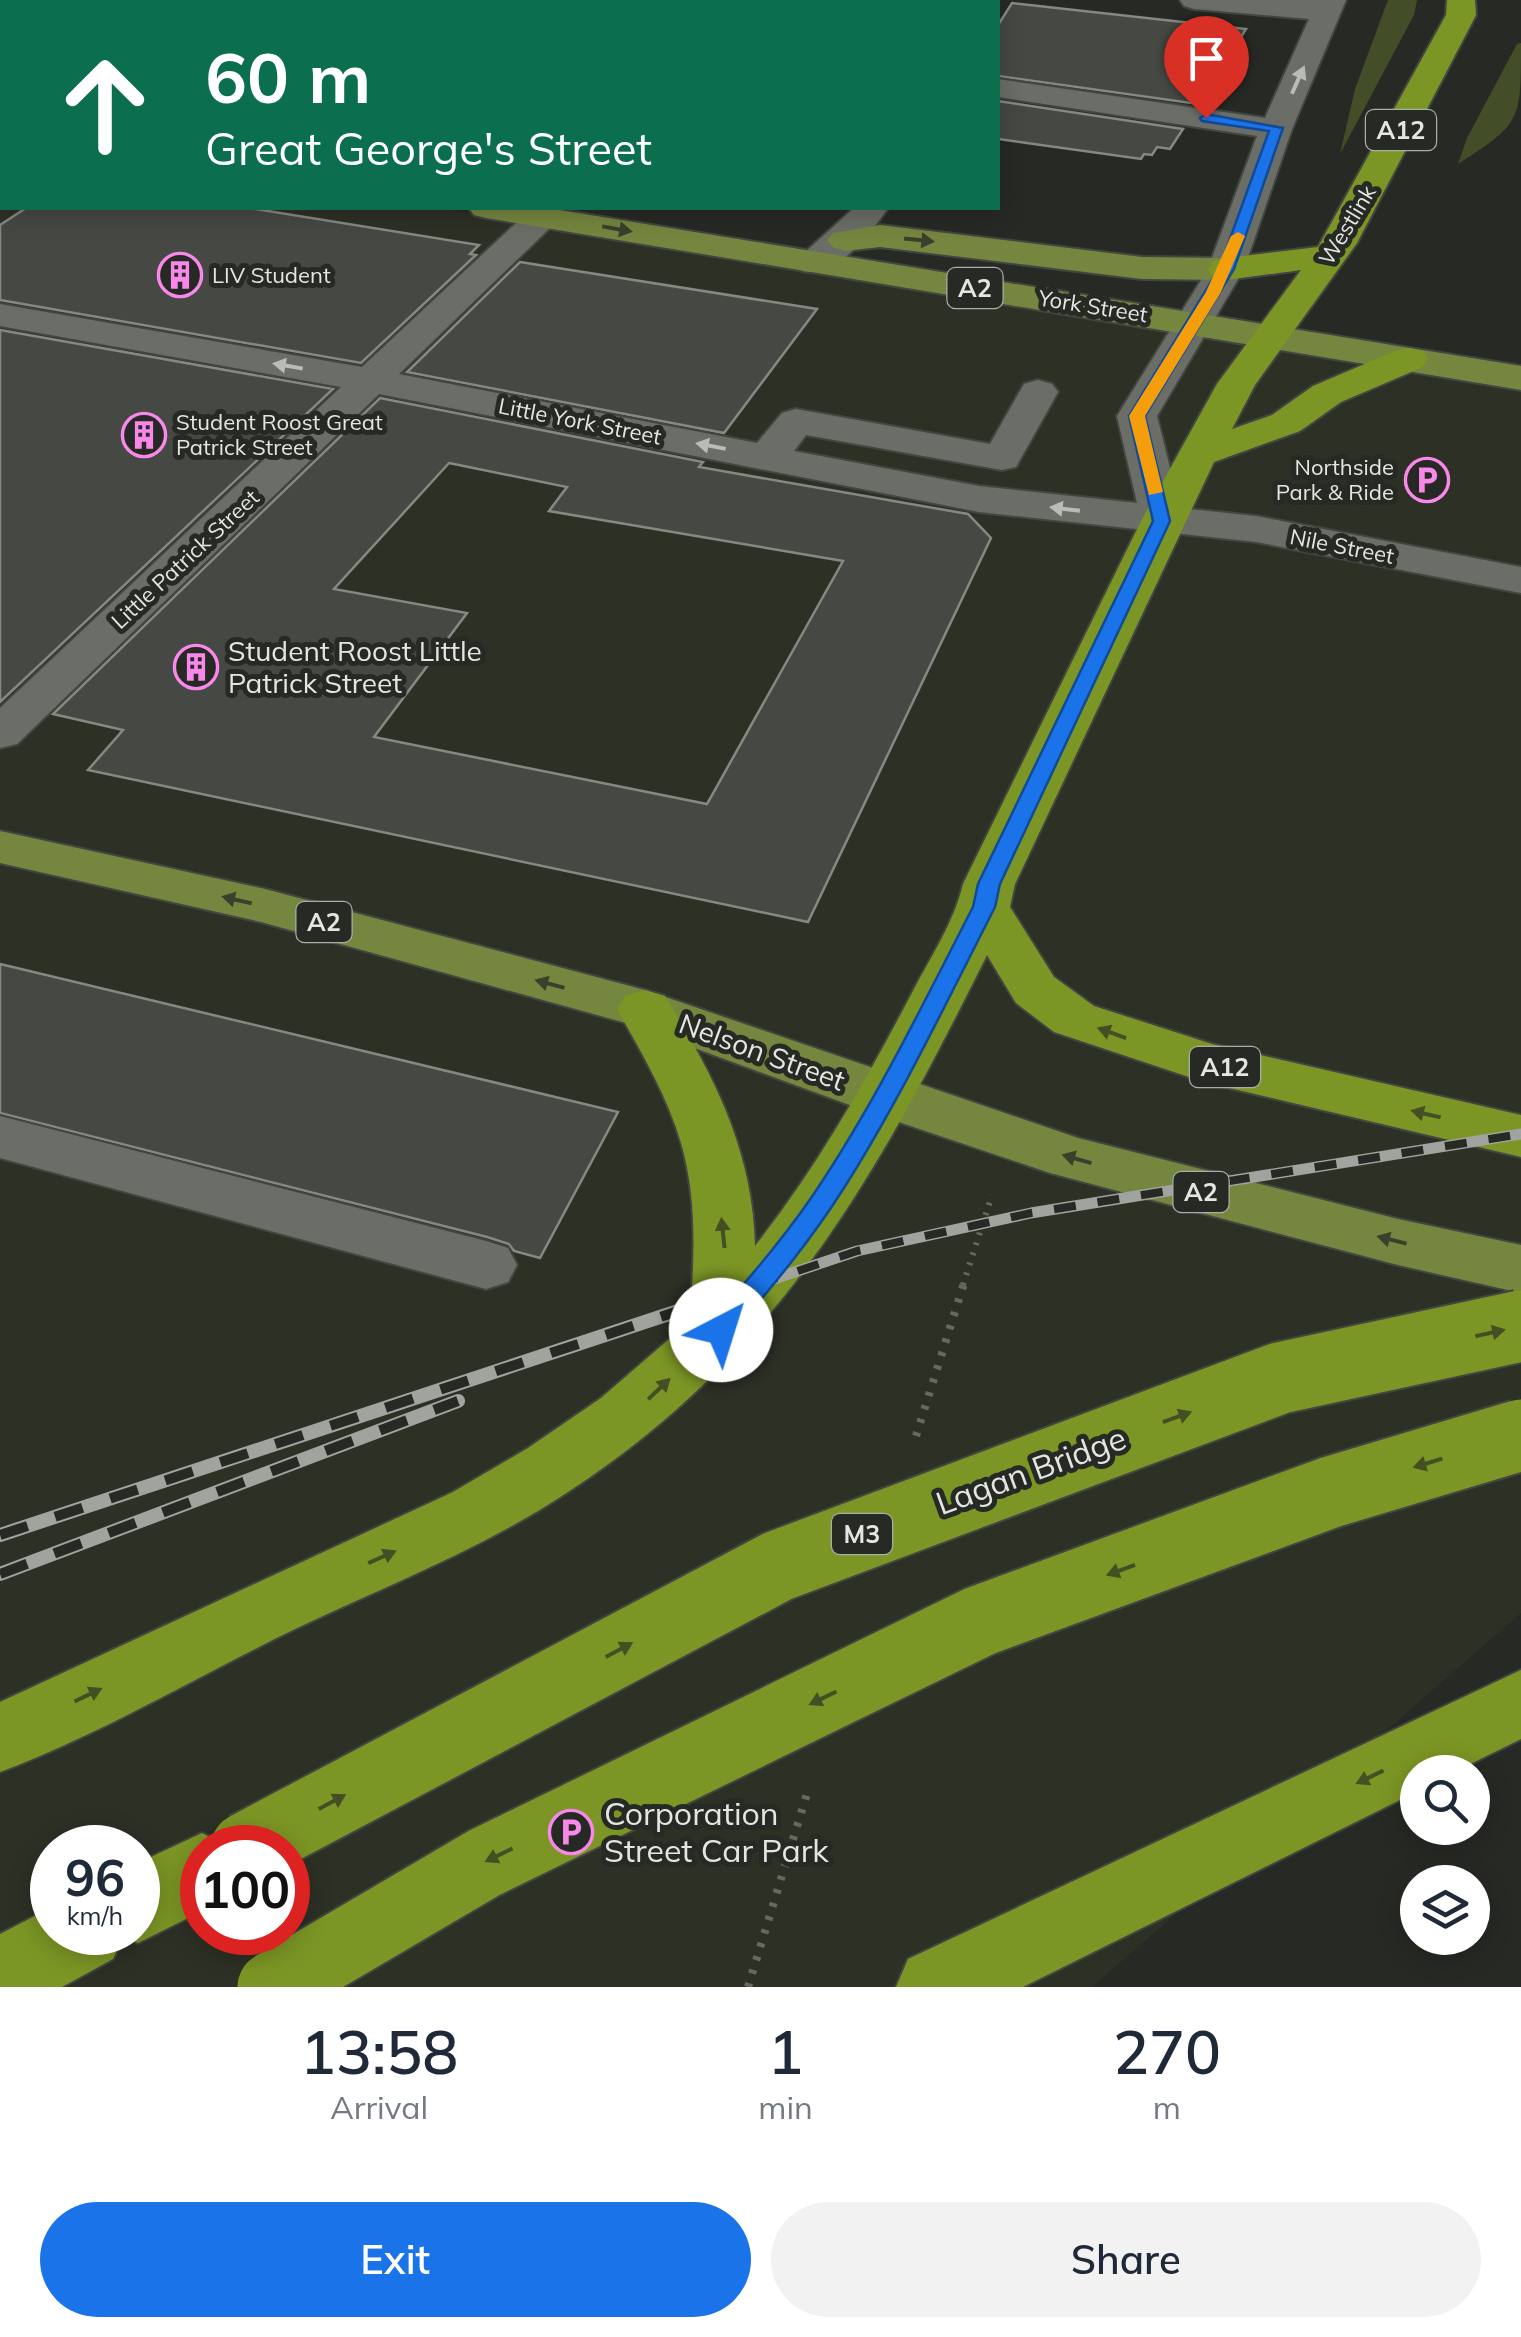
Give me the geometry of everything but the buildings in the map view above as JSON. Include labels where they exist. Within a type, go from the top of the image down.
[{"type":"highway","name":"Westlink","points":[[1270,334],[1330,256],[1412,110],[1460,15],[1461,0]]},
{"type":"highway","points":[[1226,269],[1330,256]]},
{"type":"highway","name":"A12","points":[[886,1097],[984,907],[989,884],[1162,521],[1236,384],[1270,334]]},
{"type":"highway","points":[[1199,454],[1286,422],[1327,394],[1409,359]]},
{"type":"highway","name":"A12","points":[[984,907],[1035,990],[1074,1019],[1204,1062],[1521,1136]]},
{"type":"highway","points":[[644,1009],[702,1120],[716,1162],[725,1251],[721,1330]]},
{"type":"highway","points":[[0,1738],[274,1605],[439,1532],[642,1404],[721,1330],[782,1256],[832,1186],[886,1097]]},
{"type":"highway","name":"Lagan Bridge","points":[[289,1825],[778,1566],[1280,1378],[1521,1326]]},
{"type":"highway","points":[[273,1987],[484,1863],[980,1621],[1331,1492],[1521,1435]]},
{"type":"highway","points":[[937,1987],[1521,1704]]},
{"type":"highway","points":[[0,1977],[42,1955]]},
{"type":"main road","name":"York Street","points":[[500,210],[753,253],[822,240],[1196,322],[1521,378]]},
{"type":"main road","points":[[822,240],[880,236],[1142,268],[1226,269]]},
{"type":"main road","name":"Nelson Street","points":[[0,847],[265,906],[644,1009],[886,1097],[1070,1158],[1398,1242],[1521,1269]]},
{"type":"street","points":[[1162,521],[1137,416],[1226,269],[1276,128],[1330,6],[1194,0]]},
{"type":"street","points":[[1000,88],[1276,128]]},
{"type":"street","points":[[822,240],[868,210]]},
{"type":"street","name":"Little Patrick Street","points":[[0,734],[543,216]]},
{"type":"street","name":"Little York Street","points":[[0,315],[373,381],[979,499],[1162,521]]},
{"type":"street","points":[[979,499],[1038,392]]},
{"type":"street","points":[[768,457],[796,421],[1002,458]]},
{"type":"street","name":"Nile Street","points":[[1162,521],[1256,530],[1495,588]]},
{"type":"street","points":[[0,1137],[486,1265]]},
{"type":"shaded area","points":[[0,210],[451,210],[1521,384],[1521,1613],[1092,1987],[0,1987]]},
{"type":"green space","points":[[1388,0],[1417,0],[1414,15],[1340,154],[1355,89]]},
{"type":"green space","points":[[1521,43],[1520,89],[1513,118],[1506,129],[1458,164],[1467,138]]},
{"type":"railway","points":[[756,1285],[857,1251],[1031,1213],[1521,1134]]},
{"type":"railway","points":[[0,1535],[763,1283]]},
{"type":"railway","points":[[0,1574],[458,1401]]},
{"type":"slow traffic","points":[[1155,492],[1137,416],[1214,292],[1238,236]]},
{"type":"place","name":"LIV Student","points":[[180,275]]},
{"type":"place","name":"Student Roost Great Patrick Street","points":[[144,435]]},
{"type":"place","name":"Northside Park & Ride","points":[[1427,480]]},
{"type":"place","name":"Student Roost Little Patrick Street","points":[[196,667]]},
{"type":"place","name":"Corporation Street Car Park","points":[[571,1832]]},
{"type":"route","points":[[721,1330],[782,1256],[832,1186],[886,1097],[984,907],[989,884],[1162,521],[1137,416],[1226,269],[1276,128],[1206,118]]}]
